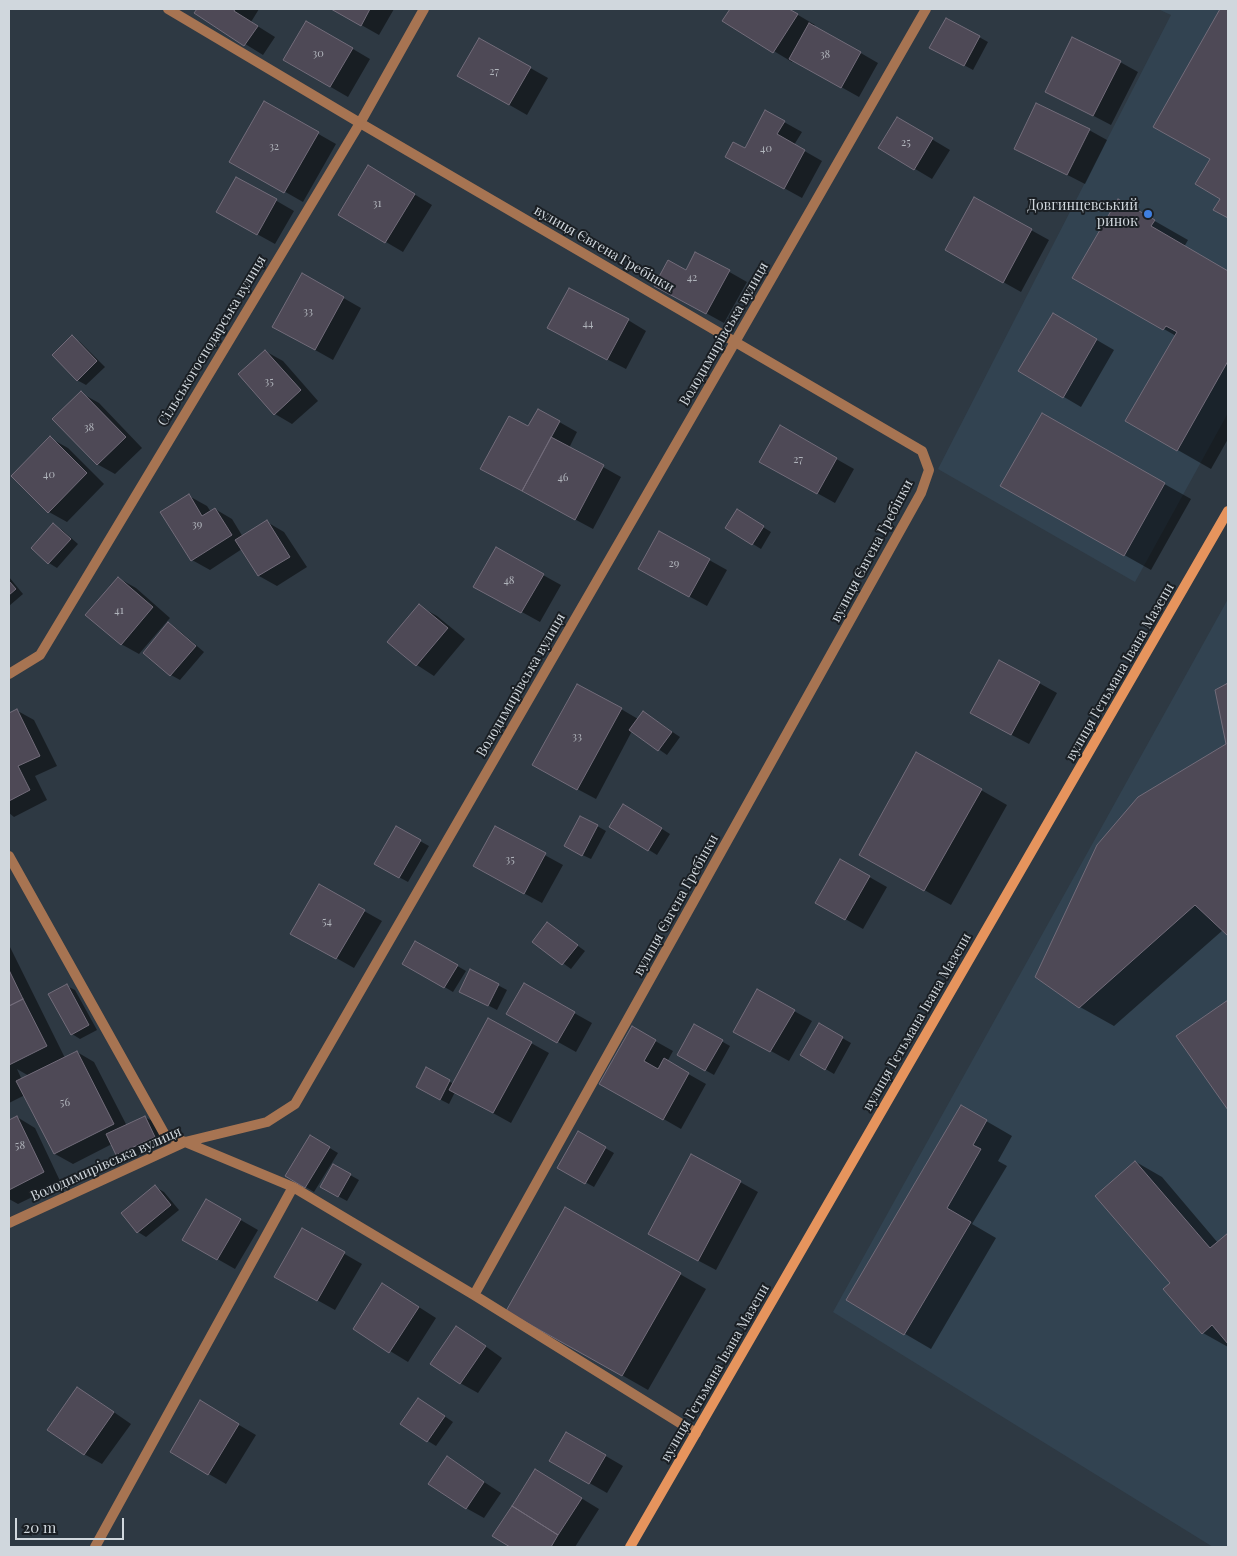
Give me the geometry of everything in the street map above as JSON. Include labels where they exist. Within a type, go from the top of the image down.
[{"type":"main road","name":"вулиця Гетьмана Івана Мазепи","points":[[630,1547],[1228,511]]},
{"type":"street","name":"вулиця Євгена Гребінки","points":[[168,9],[922,451],[929,470],[921,493],[474,1295]]},
{"type":"street","name":"Сільськогосподарська вулиця","points":[[9,674],[40,655],[360,123],[424,9]]},
{"type":"street","name":"Володимирівська вулиця","points":[[9,1223],[185,1142],[267,1122],[295,1104],[926,9]]},
{"type":"street","points":[[9,856],[165,1135],[293,1187],[474,1295],[696,1433]]},
{"type":"street","points":[[95,1547],[293,1187]]},
{"type":"shaded area","name":"Довгинцевський ринок","points":[[1158,9],[1228,9],[1228,413],[1135,582],[938,469],[1171,15]]},
{"type":"shaded area","points":[[1228,599],[1228,1547],[1213,1547],[833,1312]]},
{"type":"building","points":[[197,9],[235,9],[234,11],[258,26],[244,46],[194,13]]},
{"type":"building","points":[[331,9],[370,9],[361,26]]},
{"type":"building","points":[[730,9],[789,9],[798,14],[773,53],[722,21]]},
{"type":"building","points":[[1220,9],[1228,9],[1228,218],[1213,210],[1220,199],[1195,184],[1210,159],[1153,127]]},
{"type":"building","points":[[946,18],[980,36],[964,66],[929,48]]},
{"type":"building","points":[[306,21],[353,48],[330,87],[283,60]]},
{"type":"building","points":[[809,23],[861,52],[841,88],[789,59]]},
{"type":"building","points":[[1072,37],[1121,61],[1093,116],[1045,92]]},
{"type":"building","points":[[479,38],[531,67],[509,105],[457,76]]},
{"type":"building","points":[[264,101],[319,132],[284,193],[229,162]]},
{"type":"building","points":[[1036,103],[1090,129],[1067,175],[1014,149]]},
{"type":"building","points":[[765,110],[785,121],[777,134],[805,150],[784,189],[725,157],[733,142],[745,148]]},
{"type":"building","points":[[897,117],[933,138],[914,170],[878,148]]},
{"type":"building","points":[[368,165],[415,194],[385,243],[338,215]]},
{"type":"building","points":[[236,177],[277,199],[257,235],[216,212]]},
{"type":"building","points":[[974,197],[1032,229],[1003,283],[945,250]]},
{"type":"building","points":[[1118,199],[1155,220],[1151,226],[1228,271],[1228,361],[1177,451],[1125,421],[1177,332],[1166,326],[1163,330],[1072,278]]},
{"type":"building","points":[[695,252],[730,270],[706,314],[654,286],[668,260],[686,270]]},
{"type":"building","points":[[302,273],[344,297],[315,350],[272,327]]},
{"type":"building","points":[[569,288],[629,319],[607,360],[547,328]]},
{"type":"building","points":[[1053,313],[1097,339],[1063,398],[1018,371]]},
{"type":"building","points":[[72,335],[97,361],[77,381],[52,355]]},
{"type":"building","points":[[265,350],[301,390],[274,415],[238,374]]},
{"type":"building","points":[[81,391],[126,437],[97,465],[52,419]]},
{"type":"building","points":[[538,409],[560,421],[522,491],[480,469],[509,416],[528,426]]},
{"type":"building","points":[[1042,413],[1165,483],[1124,556],[1000,486]]},
{"type":"building","points":[[780,425],[837,458],[817,494],[759,462]]},
{"type":"building","points":[[50,436],[87,473],[48,513],[11,476]]},
{"type":"building","points":[[551,437],[604,465],[575,520],[522,491]]},
{"type":"building","points":[[189,494],[202,516],[215,508],[232,535],[191,561],[160,512]]},
{"type":"building","points":[[737,509],[764,526],[752,545],[725,528]]},
{"type":"building","points":[[267,520],[290,557],[258,576],[235,540]]},
{"type":"building","points":[[53,523],[71,539],[48,564],[31,548]]},
{"type":"building","points":[[659,531],[710,559],[689,597],[638,569]]},
{"type":"building","points":[[496,547],[544,574],[521,613],[473,587]]},
{"type":"building","points":[[118,577],[153,607],[121,645],[85,615]]},
{"type":"building","points":[[9,581],[16,589],[9,595]]},
{"type":"building","points":[[419,604],[448,628],[416,666],[387,642]]},
{"type":"building","points":[[168,622],[196,646],[170,676],[143,653]]},
{"type":"building","points":[[999,660],[1040,682],[1011,735],[970,713]]},
{"type":"building","points":[[1228,683],[1228,936],[1195,905],[1079,1008],[1035,977],[1097,845],[1138,797],[1226,744],[1215,690]]},
{"type":"building","points":[[577,684],[622,708],[577,790],[532,765]]},
{"type":"building","points":[[17,709],[40,756],[18,766],[30,790],[9,801],[9,713]]},
{"type":"building","points":[[643,711],[672,732],[658,751],[629,730]]},
{"type":"building","points":[[916,752],[982,789],[924,891],[859,855]]},
{"type":"building","points":[[623,804],[662,828],[648,851],[609,827]]},
{"type":"building","points":[[580,816],[598,825],[582,856],[564,846]]},
{"type":"building","points":[[396,826],[421,840],[399,878],[374,864]]},
{"type":"building","points":[[495,826],[546,853],[524,894],[473,866]]},
{"type":"building","points":[[840,859],[870,876],[845,920],[815,903]]},
{"type":"building","points":[[319,884],[365,910],[336,959],[290,934]]},
{"type":"building","points":[[547,922],[578,945],[562,965],[532,942]]},
{"type":"building","points":[[415,941],[458,965],[444,988],[402,964]]},
{"type":"building","points":[[470,969],[499,984],[488,1006],[459,992]]},
{"type":"building","points":[[9,970],[23,999],[9,1006]]},
{"type":"building","points":[[524,983],[575,1012],[557,1043],[506,1014]]},
{"type":"building","points":[[67,984],[89,1025],[71,1035],[48,994]]},
{"type":"building","points":[[757,989],[795,1010],[770,1052],[733,1032]]},
{"type":"building","points":[[23,999],[47,1046],[9,1065],[9,1006]]},
{"type":"building","points":[[1228,1000],[1228,1110],[1176,1036]]},
{"type":"building","points":[[488,1018],[532,1042],[493,1113],[449,1090]]},
{"type":"building","points":[[819,1023],[843,1037],[825,1070],[800,1055]]},
{"type":"building","points":[[694,1024],[723,1040],[705,1071],[677,1055]]},
{"type":"building","points":[[632,1026],[656,1040],[644,1061],[658,1069],[664,1058],[689,1073],[663,1120],[599,1084]]},
{"type":"building","points":[[77,1051],[114,1124],[54,1154],[16,1081]]},
{"type":"building","points":[[426,1067],[450,1080],[440,1100],[416,1087]]},
{"type":"building","points":[[961,1105],[987,1120],[973,1145],[981,1149],[947,1208],[971,1222],[904,1335],[846,1300]]},
{"type":"building","points":[[17,1116],[44,1172],[9,1190],[9,1120]]},
{"type":"building","points":[[145,1116],[155,1137],[116,1155],[106,1134]]},
{"type":"building","points":[[578,1131],[606,1147],[585,1184],[557,1168]]},
{"type":"building","points":[[310,1135],[330,1147],[305,1188],[285,1176]]},
{"type":"building","points":[[691,1154],[741,1181],[698,1261],[648,1234]]},
{"type":"building","points":[[1135,1161],[1210,1248],[1228,1233],[1228,1344],[1212,1325],[1202,1334],[1163,1289],[1170,1283],[1095,1196]]},
{"type":"building","points":[[333,1164],[351,1174],[338,1197],[320,1187]]},
{"type":"building","points":[[155,1185],[171,1205],[137,1233],[121,1213]]},
{"type":"building","points":[[206,1199],[241,1219],[217,1260],[182,1240]]},
{"type":"building","points":[[565,1207],[681,1273],[622,1376],[506,1311]]},
{"type":"building","points":[[302,1228],[345,1252],[317,1301],[274,1277]]},
{"type":"building","points":[[382,1283],[419,1307],[389,1353],[353,1329]]},
{"type":"building","points":[[456,1326],[486,1346],[460,1384],[430,1364]]},
{"type":"building","points":[[77,1387],[114,1412],[84,1455],[47,1430]]},
{"type":"building","points":[[418,1398],[445,1416],[427,1442],[400,1424]]},
{"type":"building","points":[[200,1400],[239,1424],[208,1475],[170,1452]]},
{"type":"building","points":[[566,1432],[606,1455],[589,1484],[549,1461]]},
{"type":"building","points":[[447,1456],[484,1482],[466,1509],[428,1484]]},
{"type":"building","points":[[535,1469],[582,1498],[558,1535],[512,1506]]},
{"type":"building","points":[[512,1506],[558,1535],[551,1547],[510,1547],[492,1536]]},
{"type":"place","name":"Довгинцевський ринок","points":[[1148,214]]}]
